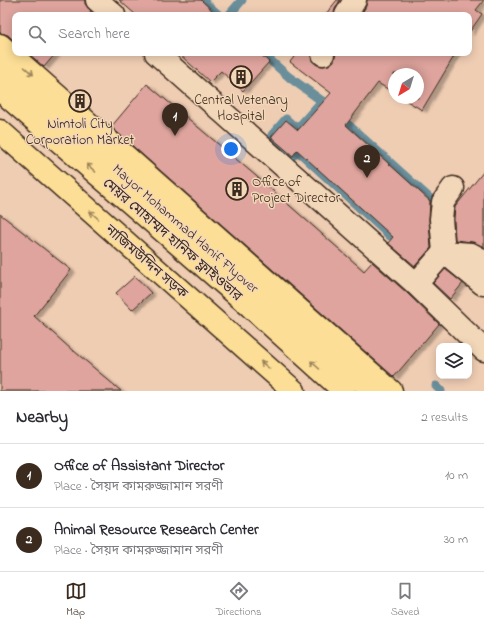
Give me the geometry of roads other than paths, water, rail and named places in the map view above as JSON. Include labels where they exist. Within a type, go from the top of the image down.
[{"type":"main road","points":[[0,45],[12,56]]},
{"type":"main road","points":[[12,56],[391,391]]},
{"type":"main road","name":"Mayor Mohammad Hanif Flyover","points":[[0,66],[342,362],[372,391]]},
{"type":"main road","name":"মেয়র মোহাম্মদ হানিফ ফ্লাইওভার","points":[[0,90],[250,306],[344,391]]},
{"type":"main road","name":"নাজিমউদ্দিন সড়ক","points":[[0,130],[294,391]]},
{"type":"street","points":[[97,0],[111,12]]},
{"type":"street","points":[[348,12],[355,0]]},
{"type":"street","points":[[159,56],[416,284],[484,350]]},
{"type":"street","points":[[452,188],[443,202],[441,219],[444,252],[483,284]]},
{"type":"street","points":[[416,284],[444,252]]},
{"type":"street","points":[[444,252],[470,254],[484,261]]},
{"type":"waterway","points":[[202,0],[216,12]]},
{"type":"waterway","points":[[232,12],[242,0]]},
{"type":"waterway","points":[[265,56],[289,77],[322,101],[435,203],[422,217]]},
{"type":"waterway","points":[[322,101],[297,129],[286,119],[272,135],[294,155],[298,151],[390,236],[399,226]]},
{"type":"waterway","points":[[436,386],[441,391]]},
{"type":"place","name":"Central Vetenary Hospital","points":[[241,77]]},
{"type":"place","name":"Nimtoli City Corporation Market","points":[[80,101]]},
{"type":"place","name":"Office of Assistant Director","points":[[175,136]]},
{"type":"place","name":"Animal Resource Research Center","points":[[367,178]]},
{"type":"place","name":"Office of Project Director","points":[[237,189]]}]
